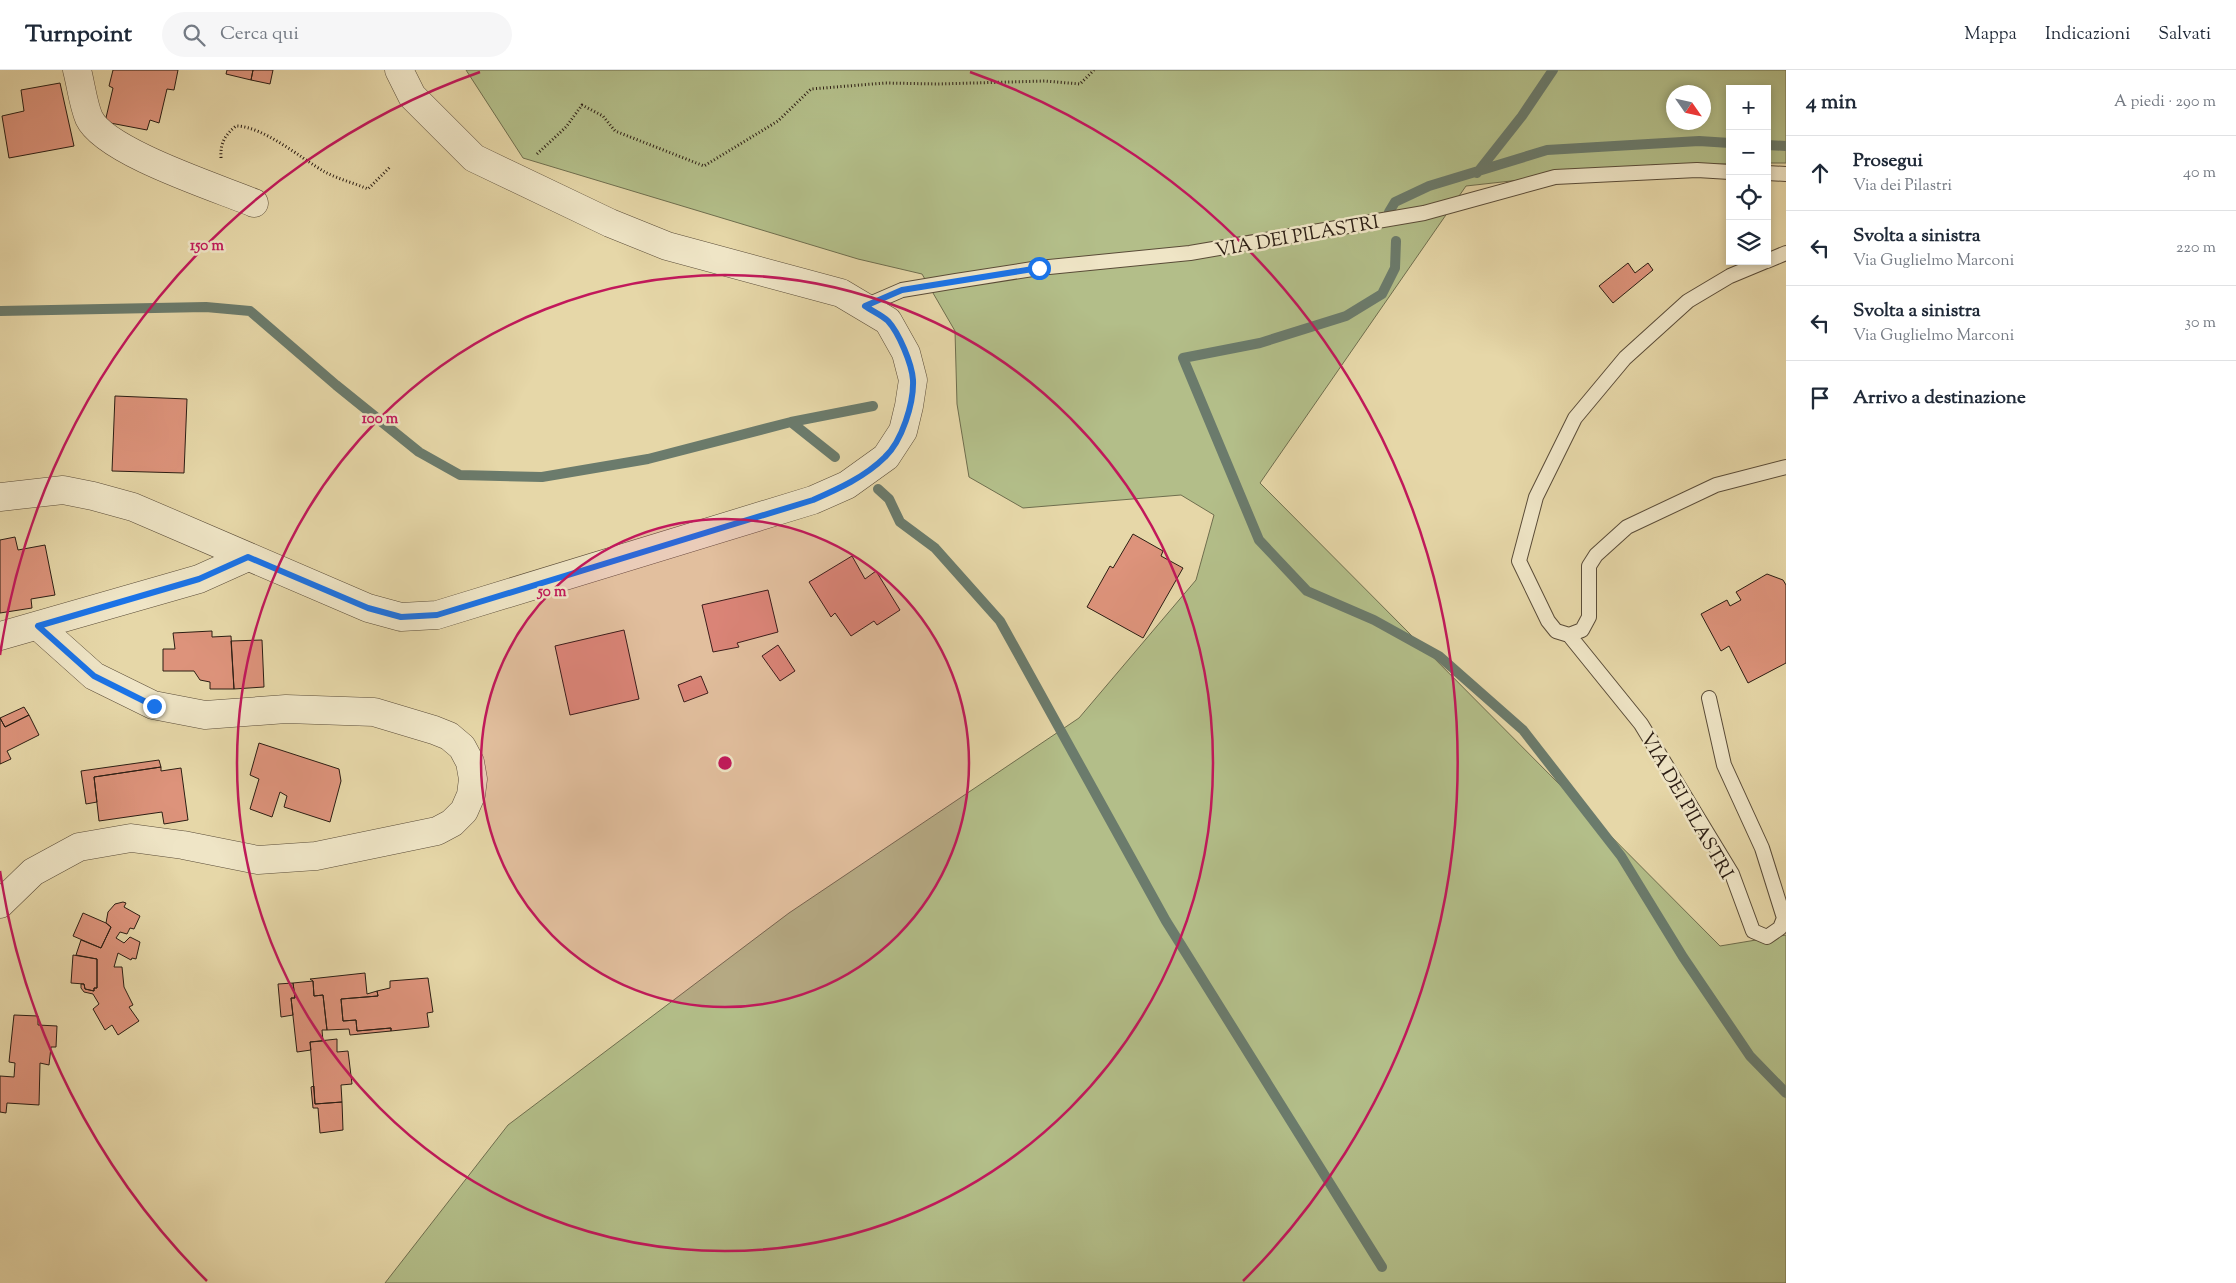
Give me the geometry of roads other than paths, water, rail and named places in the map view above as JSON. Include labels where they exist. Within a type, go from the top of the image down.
[{"type":"street","points":[[77,70],[90,120],[112,142],[138,156],[190,179],[254,203]]},
{"type":"street","points":[[0,497],[63,490],[133,507],[368,608],[401,617],[437,615],[813,500],[847,485],[886,457],[903,430],[913,380],[906,353],[888,321],[841,293],[667,246],[610,223],[474,158],[412,96],[399,70]]},
{"type":"street","points":[[0,636],[199,579],[248,557]]},
{"type":"street","points":[[0,904],[33,872],[79,847],[131,838],[183,844],[258,860],[316,856],[437,831],[452,823],[464,811],[471,795],[473,779],[470,762],[462,747],[449,736],[434,730],[374,712],[286,709],[205,715],[154,706],[94,676],[38,626]]},
{"type":"lane","name":"VIA DEI PILASTRI","points":[[865,306],[902,290],[956,281],[1039,268],[1190,252],[1424,213],[1555,177],[1697,170],[1726,172]]},
{"type":"lane","points":[[1771,173],[1786,174]]},
{"type":"lane","name":"VIA DEI PILASTRI","points":[[1771,259],[1786,253]]},
{"type":"lane","name":"VIA DEI PILASTRI","points":[[1709,698],[1724,765],[1762,848],[1784,918],[1780,928],[1767,937],[1753,931],[1732,874],[1641,724],[1569,635],[1556,631],[1548,621],[1518,561],[1536,497],[1574,418],[1626,358],[1688,301],[1730,276],[1756,265]]},
{"type":"lane","points":[[1569,635],[1582,630],[1589,617],[1590,566],[1596,555],[1627,527],[1716,486],[1786,467]]},
{"type":"waterway","points":[[1477,173],[1522,116],[1553,70]]},
{"type":"waterway","points":[[1389,212],[1395,202],[1429,186],[1547,150],[1699,141],[1726,143]]},
{"type":"waterway","points":[[1771,145],[1786,146]]},
{"type":"waterway","points":[[1396,241],[1395,268],[1382,294],[1346,316],[1260,343],[1183,358],[1259,540],[1307,591],[1374,620],[1439,656],[1523,730],[1621,856],[1683,957],[1750,1056],[1786,1093]]},
{"type":"waterway","points":[[0,311],[206,307],[250,311],[336,385],[419,452],[460,475],[542,477],[648,459],[791,422],[873,406]]},
{"type":"waterway","points":[[791,422],[835,457]]},
{"type":"waterway","points":[[878,489],[889,499],[900,522],[935,548],[1000,621],[1166,921],[1382,1267]]}]
